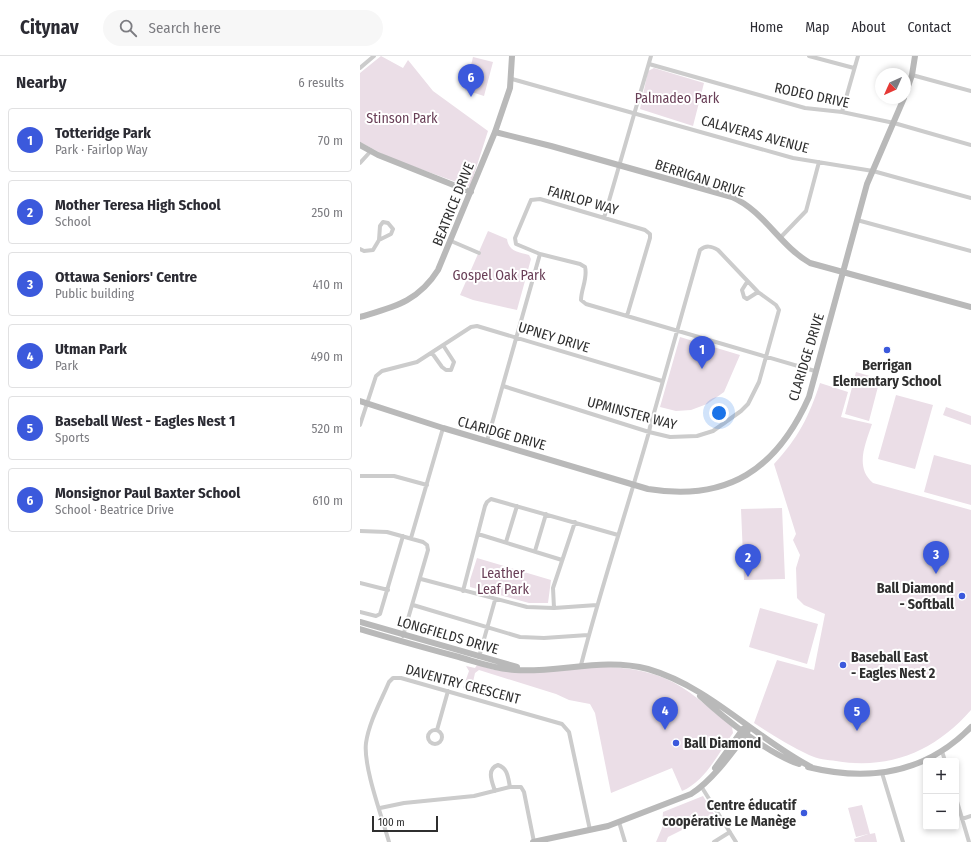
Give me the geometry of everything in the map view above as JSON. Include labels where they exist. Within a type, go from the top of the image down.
[{"type":"street","points":[[360,68],[374,56]]},
{"type":"street","name":"BEATRICE DRIVE","points":[[360,318],[400,305],[417,295],[438,270],[495,132],[509,92],[512,79],[512,56]]},
{"type":"street","points":[[604,218],[618,166],[652,56]]},
{"type":"street","points":[[809,56],[854,68]]},
{"type":"street","points":[[842,112],[858,56]]},
{"type":"street","points":[[915,56],[912,76],[971,91]]},
{"type":"street","name":"RODEO DRIVE","points":[[649,64],[805,108],[842,112],[894,122],[971,145]]},
{"type":"street","name":"CALAVERAS AVENUE","points":[[512,79],[635,112],[793,158],[873,171],[971,198]]},
{"type":"street","name":"CLARIDGE DRIVE","points":[[360,401],[443,428],[634,485],[661,491],[691,492],[720,486],[748,474],[771,457],[794,427],[809,397],[857,220],[873,171],[902,104]]},
{"type":"street","name":"BERRIGAN DRIVE","points":[[495,132],[739,201],[755,212],[780,238],[802,258],[810,263],[971,307]]},
{"type":"street","points":[[360,145],[370,152],[471,192]]},
{"type":"street","points":[[360,163],[370,152]]},
{"type":"street","points":[[780,238],[806,211],[819,162]]},
{"type":"street","name":"FAIRLOP WAY","points":[[627,316],[650,234],[645,230],[540,199],[531,200],[515,238],[516,244],[540,254],[580,264],[585,267],[587,272],[581,300],[586,304],[766,358],[815,371]]},
{"type":"street","points":[[857,220],[971,251]]},
{"type":"street","points":[[360,249],[364,251],[373,250],[379,240],[380,226],[383,222],[388,223],[392,228],[391,234],[379,240]]},
{"type":"street","points":[[451,241],[479,253]]},
{"type":"street","points":[[580,665],[634,485],[676,331],[700,250],[703,247],[713,247],[718,250],[758,292],[751,298],[747,299],[744,297],[742,290],[747,282]]},
{"type":"street","points":[[487,441],[540,254]]},
{"type":"street","name":"UPMINSTER WAY","points":[[503,386],[648,432],[670,437],[687,437],[713,431],[748,404],[759,382],[779,310],[776,305],[758,292]]},
{"type":"street","name":"UPNEY DRIVE","points":[[360,425],[376,376],[382,371],[417,362],[471,327],[477,326],[662,381]]},
{"type":"street","points":[[432,352],[442,367],[446,370],[451,370],[454,362],[443,345]]},
{"type":"street","points":[[411,538],[443,428]]},
{"type":"street","points":[[360,476],[394,476],[427,485]]},
{"type":"street","points":[[463,591],[485,506],[489,500],[495,500],[618,535]]},
{"type":"street","points":[[506,542],[517,506]]},
{"type":"street","points":[[534,551],[546,514]]},
{"type":"street","points":[[554,608],[553,588],[575,522]]},
{"type":"street","points":[[360,531],[387,532],[411,538],[427,545],[428,550],[421,579],[403,637]]},
{"type":"street","points":[[478,534],[562,560]]},
{"type":"street","points":[[360,612],[378,615],[388,590],[403,536]]},
{"type":"street","points":[[421,579],[495,600],[527,607],[554,608],[597,605]]},
{"type":"street","points":[[360,582],[388,590]]},
{"type":"street","points":[[478,659],[495,600]]},
{"type":"street","points":[[413,605],[488,628],[531,638],[588,635]]},
{"type":"street","name":"LONGFIELDS DRIVE","points":[[360,622],[403,637],[478,659],[530,670],[580,665],[613,664],[638,667],[667,676],[718,704],[748,726],[811,767]]},
{"type":"street","name":"LONGFIELDS DRIVE","points":[[360,629],[403,637]]},
{"type":"street","name":"DAVENTRY CRESCENT","points":[[389,842],[367,763],[366,748],[369,731],[389,682],[393,678],[400,678],[558,722],[566,727],[569,732],[590,830]]},
{"type":"street","name":"LONGFIELDS DRIVE","points":[[693,690],[741,730],[788,760],[832,773],[855,775],[882,773],[914,765],[942,751],[971,727]]},
{"type":"street","points":[[437,730],[448,691]]},
{"type":"street","points":[[706,781],[741,730],[748,726]]},
{"type":"street","points":[[380,808],[404,803],[474,796],[516,786],[523,790],[534,842],[590,830],[618,822],[687,796],[701,786],[728,758],[747,734],[748,726]]},
{"type":"street","points":[[942,751],[944,758]]},
{"type":"street","points":[[495,791],[491,772],[492,768],[498,765],[503,767],[507,772],[510,787]]},
{"type":"street","points":[[882,773],[903,842]]},
{"type":"street","points":[[701,786],[736,842]]},
{"type":"street","points":[[959,808],[969,842]]},
{"type":"street","points":[[962,819],[971,816]]},
{"type":"street","points":[[618,822],[625,842]]},
{"type":"street","points":[[714,842],[730,832]]},
{"type":"green space","name":"Stinson Park","points":[[381,56],[403,68],[408,60],[433,91],[488,131],[470,187],[390,158],[360,142],[360,73]]},
{"type":"green space","points":[[473,57],[493,62],[484,96],[465,90]]},
{"type":"green space","name":"Palmadeo Park","points":[[654,68],[704,83],[693,126],[640,109],[648,71]]},
{"type":"green space","name":"Gospel Oak Park","points":[[488,231],[507,239],[512,249],[529,255],[531,259],[517,310],[473,300],[460,295]]},
{"type":"green space","points":[[680,337],[740,355],[724,392],[707,404],[691,410],[676,411],[660,407]]},
{"type":"green space","points":[[856,372],[880,379],[869,421],[845,414]]},
{"type":"green space","points":[[820,383],[848,392],[841,417],[872,424],[863,455],[863,462],[867,477],[873,483],[971,510],[971,710],[942,737],[927,747],[893,760],[875,763],[856,763],[815,757],[788,744],[754,723],[777,660],[814,670],[825,614],[804,605],[797,598],[796,568],[800,555],[793,540],[796,534],[774,464],[790,445],[802,426],[812,406]]},
{"type":"green space","points":[[896,395],[933,405],[915,469],[878,459]]},
{"type":"green space","points":[[946,407],[971,416],[971,425],[943,415]]},
{"type":"green space","points":[[934,455],[971,465],[971,505],[924,492]]},
{"type":"green space","points":[[782,508],[785,579],[744,580],[741,509]]},
{"type":"green space","name":"Leather Leaf Park","points":[[477,558],[551,580],[548,603],[529,603],[470,587],[470,580]]},
{"type":"green space","points":[[760,608],[818,624],[807,664],[749,647]]},
{"type":"green space","points":[[477,665],[504,671],[605,667],[625,668],[644,672],[664,678],[682,687],[729,724],[732,727],[733,733],[705,774],[698,781],[682,791],[672,768],[611,793],[595,713],[590,704],[569,700],[556,694],[479,670],[475,673],[471,691],[463,688],[469,671],[466,666],[475,668]]},
{"type":"green space","points":[[703,796],[714,814],[668,837],[666,842],[656,842],[662,828],[663,812]]},
{"type":"green space","points":[[862,805],[870,834],[875,833],[877,842],[855,842],[854,839],[868,834],[856,837],[848,808]]},
{"type":"place","name":"Monsignor Paul Baxter School","points":[[471,97]]},
{"type":"place","name":"Berrigan Elementary School","points":[[887,350]]},
{"type":"place","name":"Totteridge Park","points":[[702,369]]},
{"type":"place","name":"Ottawa Seniors' Centre","points":[[936,574]]},
{"type":"place","name":"Mother Teresa High School","points":[[748,577]]},
{"type":"place","name":"Ball Diamond - Softball","points":[[962,596]]},
{"type":"place","name":"Baseball East - Eagles Nest 2","points":[[843,665]]},
{"type":"place","name":"Utman Park","points":[[665,730]]},
{"type":"place","name":"Baseball West - Eagles Nest 1","points":[[857,731]]},
{"type":"place","name":"Ball Diamond","points":[[676,743]]},
{"type":"place","name":"Centre éducatif coopérative Le Manège","points":[[804,813]]}]
